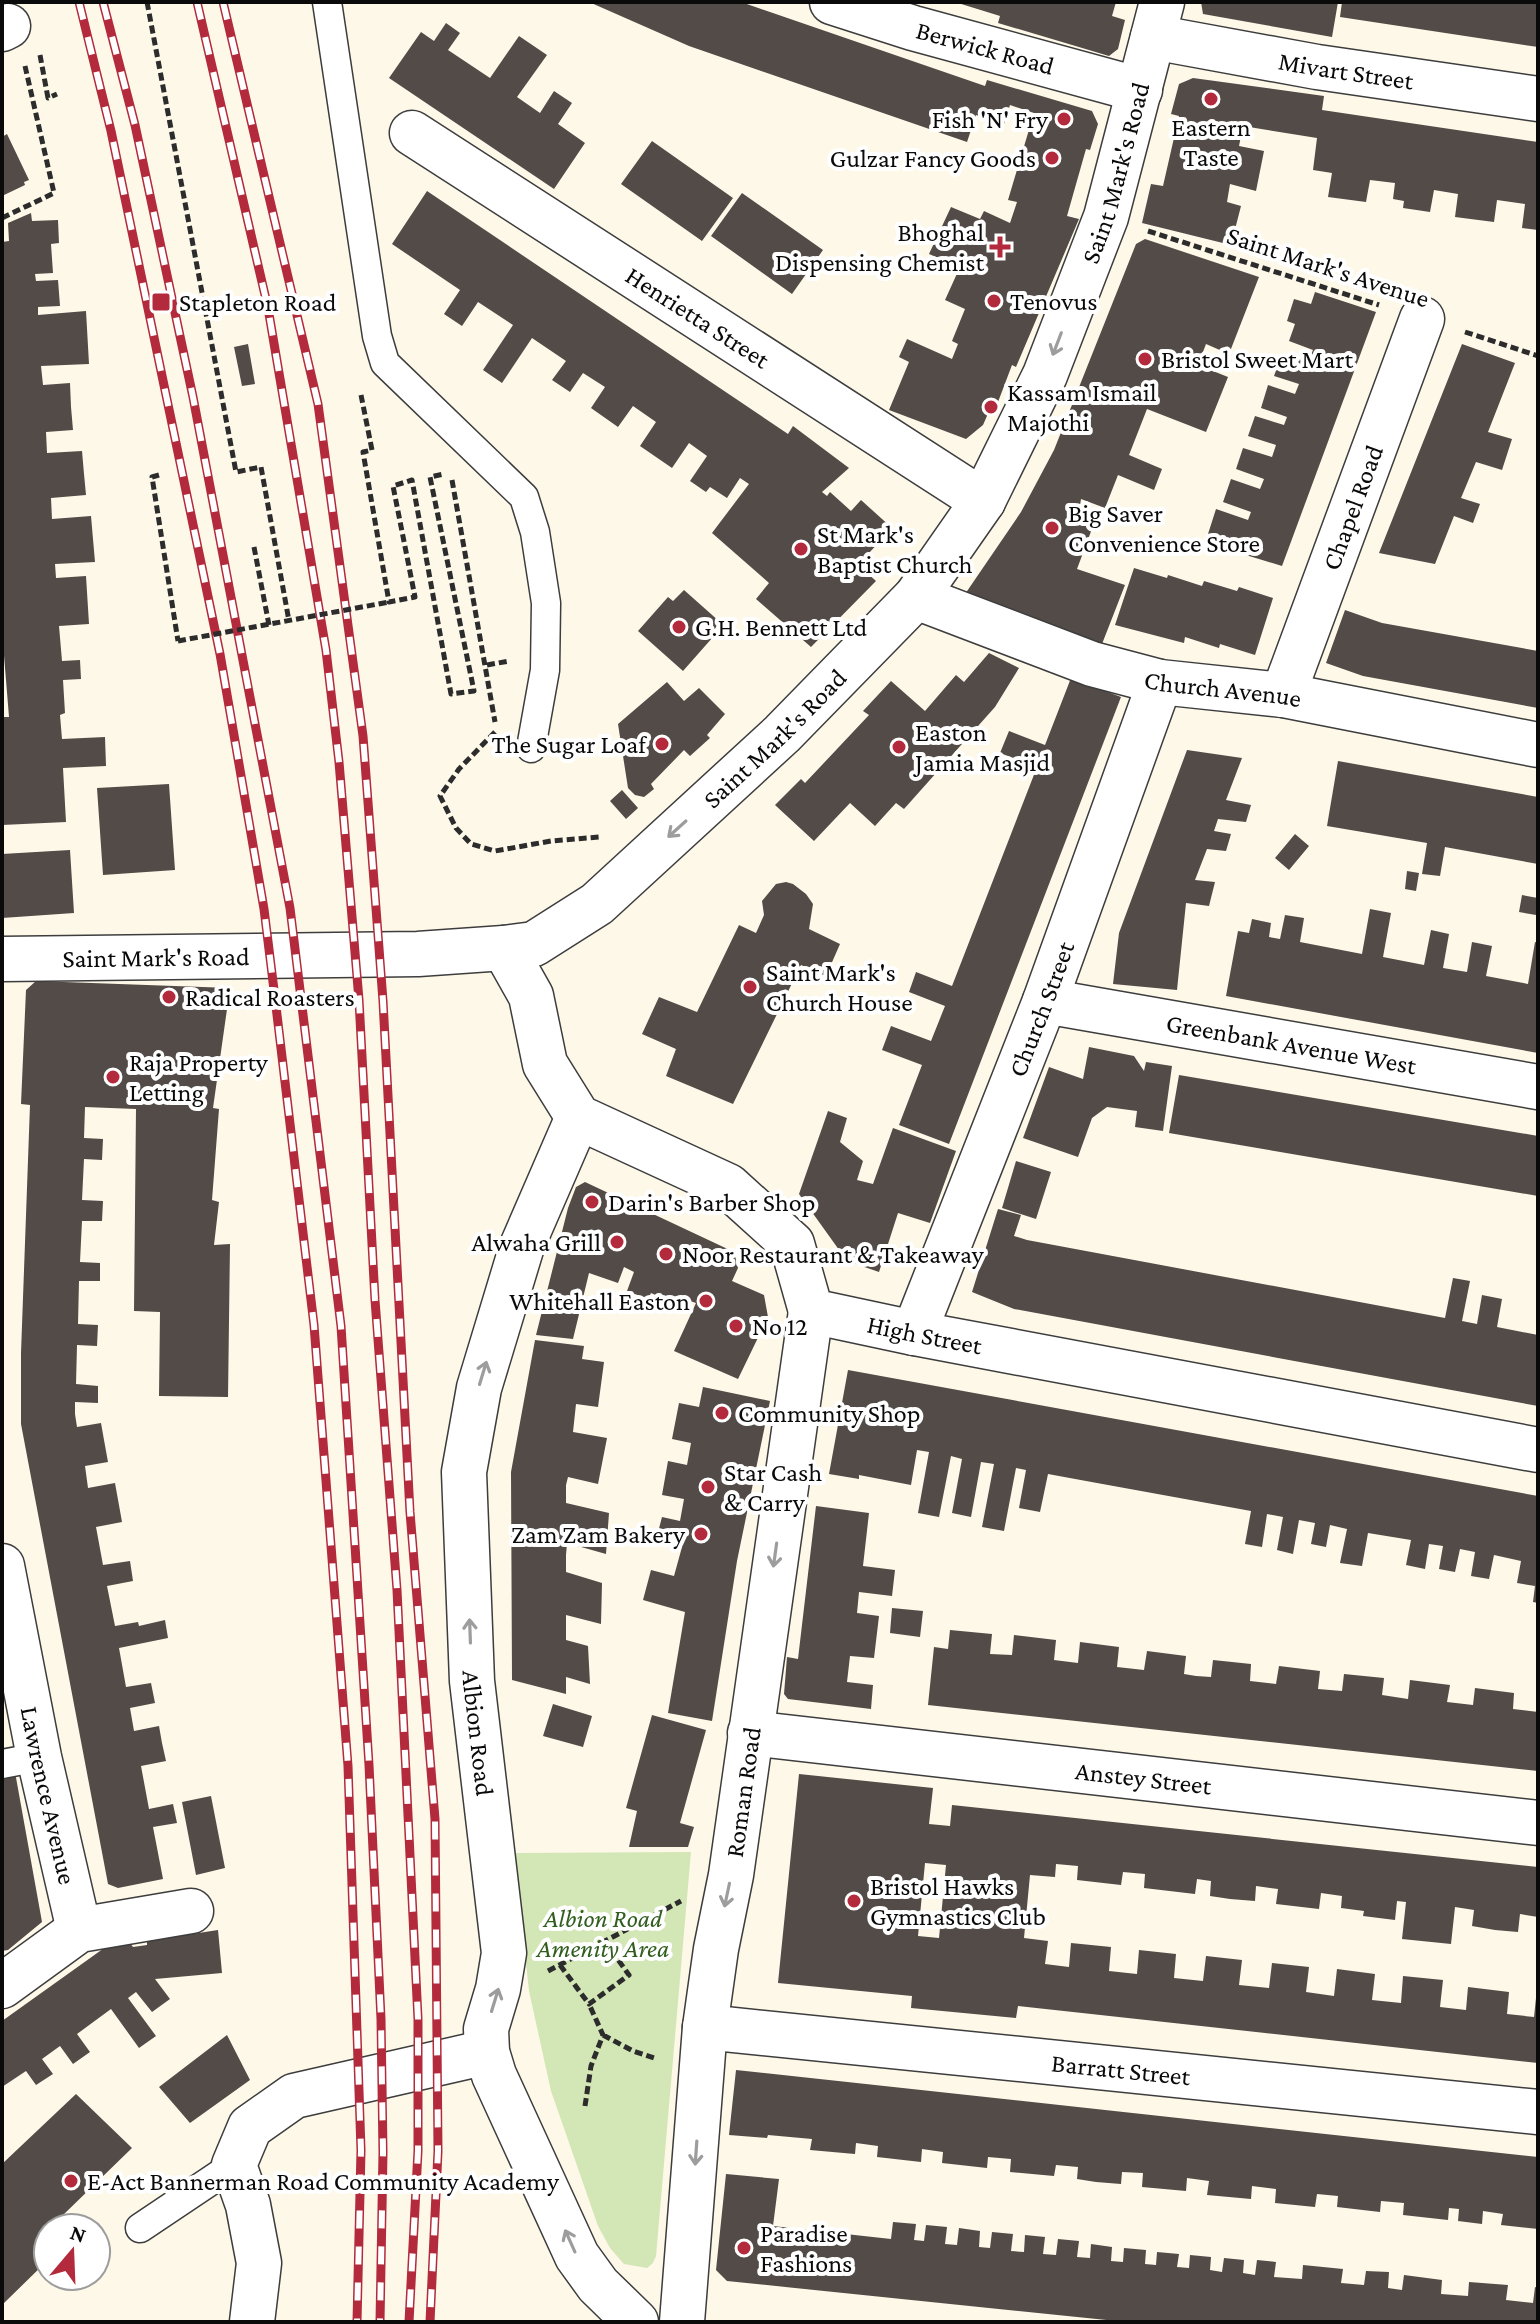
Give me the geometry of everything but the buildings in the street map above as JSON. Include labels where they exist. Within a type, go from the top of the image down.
[{"type":"street","name":"Berwick Road","points":[[832,2],[913,28],[1140,90]]},
{"type":"street","name":"Saint Mark's Road","points":[[2,959],[418,954],[504,948],[534,944],[597,904],[782,734],[916,597],[983,501],[1045,375],[1106,217],[1158,19]]},
{"type":"street","name":"Mivart Street","points":[[1158,19],[1317,67],[1538,99]]},
{"type":"street","name":"Henrietta Street","points":[[412,133],[983,501]]},
{"type":"street","name":"Chapel Road","points":[[1283,695],[1422,319]]},
{"type":"street","name":"Church Avenue","points":[[916,597],[1092,664],[1160,682],[1283,695],[1538,745]]},
{"type":"street","name":"Church Street","points":[[914,1333],[1045,1001],[1160,682]]},
{"type":"street","points":[[504,948],[531,996],[545,1064],[578,1117],[728,1186],[792,1244],[811,1311]]},
{"type":"street","name":"Greenbank Avenue West","points":[[1045,1001],[1538,1087]]},
{"type":"street","name":"Albion Road","points":[[578,1117],[522,1246],[479,1388],[464,1472],[472,1681],[504,1953],[498,1989],[486,2029],[487,2052],[494,2075],[577,2256],[598,2285],[636,2322]]},
{"type":"street","name":"High Street","points":[[811,1311],[1538,1450]]},
{"type":"street","name":"Roman Road","points":[[682,2322],[705,2027],[731,1875],[811,1311]]},
{"type":"street","name":"Lawrence Avenue","points":[[2,1566],[20,1760],[79,1930]]},
{"type":"street","name":"Anstey Street","points":[[750,1733],[1538,1823]]},
{"type":"street","points":[[2,1986],[79,1930],[191,1911]]},
{"type":"street","name":"Barratt Street","points":[[705,2027],[1538,2112]]},
{"type":"street","points":[[252,2322],[259,2263],[248,2205],[234,2165],[250,2127],[294,2096],[487,2052]]},
{"type":"street","points":[[598,2285],[639,2304],[665,2300],[687,2275]]},
{"type":"lane","points":[[327,2],[377,336],[385,363],[524,497],[535,532],[546,603],[545,670],[531,748]]},
{"type":"lane","points":[[140,2228],[234,2165]]},
{"type":"path","points":[[147,2],[236,472],[261,467],[289,621]]},
{"type":"path","points":[[2,218],[54,193],[12,40]]},
{"type":"path","name":"Saint Mark's Avenue","points":[[1106,217],[1538,356]]},
{"type":"path","points":[[363,402],[372,450],[363,452],[389,602]]},
{"type":"path","points":[[156,476],[178,641],[415,597],[393,486],[412,480],[451,694],[474,691],[430,477],[451,473],[487,665],[496,731],[459,769],[440,796],[456,828],[471,844],[495,851],[551,841],[623,836],[654,850]]},
{"type":"path","points":[[254,547],[269,625]]},
{"type":"path","points":[[579,1956],[731,1875]]},
{"type":"path","points":[[589,2004],[629,1975],[604,1940]]},
{"type":"path","points":[[560,1965],[589,2004],[603,2035],[591,2066],[585,2106]]},
{"type":"green space","name":"Albion Road Amenity Area","points":[[691,1852],[656,2256],[647,2268],[624,2264],[610,2248],[598,2226],[551,2091],[529,1991],[514,1853]]},
{"type":"railway","points":[[79,2],[111,131],[220,654],[264,909],[275,998],[314,1325],[348,1766],[361,2150],[357,2322]]},
{"type":"railway","points":[[103,2],[135,125],[193,397],[290,908],[341,1326],[369,1765],[381,2019],[383,2152],[380,2322]]},
{"type":"railway","points":[[197,2],[268,308],[326,650],[339,762],[359,1000],[375,1300],[397,1590],[418,2019],[418,2151],[409,2322]]},
{"type":"railway","points":[[223,2],[318,404],[363,736],[383,1001],[410,1512],[435,1819],[438,2151],[430,2322]]},
{"type":"place","name":"Eastern Taste","points":[[1211,99]]},
{"type":"place","name":"Fish 'N' Fry","points":[[1064,119]]},
{"type":"place","name":"Gulzar Fancy Goods","points":[[1052,158]]},
{"type":"place","name":"Bhoghal Dispensing Chemist","points":[[1000,247]]},
{"type":"place","name":"Tenovus","points":[[994,301]]},
{"type":"place","name":"Stapleton Road","points":[[161,302]]},
{"type":"place","name":"Bristol Sweet Mart","points":[[1145,359]]},
{"type":"place","name":"Kassam Ismail Majothi","points":[[991,407]]},
{"type":"place","name":"Big Saver Convenience Store","points":[[1052,528]]},
{"type":"place","name":"St Mark's Baptist Church","points":[[801,549]]},
{"type":"place","name":"G.H. Bennett Ltd","points":[[679,627]]},
{"type":"place","name":"The Sugar Loaf","points":[[662,744]]},
{"type":"place","name":"Easton Jamia Masjid","points":[[899,747]]},
{"type":"place","name":"Saint Mark's Church House","points":[[750,987]]},
{"type":"place","name":"Radical Roasters","points":[[169,997]]},
{"type":"place","name":"Raja Property Letting","points":[[113,1077]]},
{"type":"place","name":"Darin's Barber Shop","points":[[592,1202]]},
{"type":"place","name":"Alwaha Grill","points":[[617,1242]]},
{"type":"place","name":"Noor Restaurant & Takeaway","points":[[666,1254]]},
{"type":"place","name":"Whitehall Easton","points":[[706,1301]]},
{"type":"place","name":"No 12","points":[[736,1326]]},
{"type":"place","name":"Community Shop","points":[[722,1413]]},
{"type":"place","name":"Star Cash & Carry","points":[[708,1487]]},
{"type":"place","name":"Zam Zam Bakery","points":[[701,1534]]},
{"type":"place","name":"Bristol Hawks Gymnastics Club","points":[[854,1901]]},
{"type":"place","name":"E-Act Bannerman Road Community Academy","points":[[71,2181]]},
{"type":"place","name":"Paradise Fashions","points":[[744,2248]]}]
